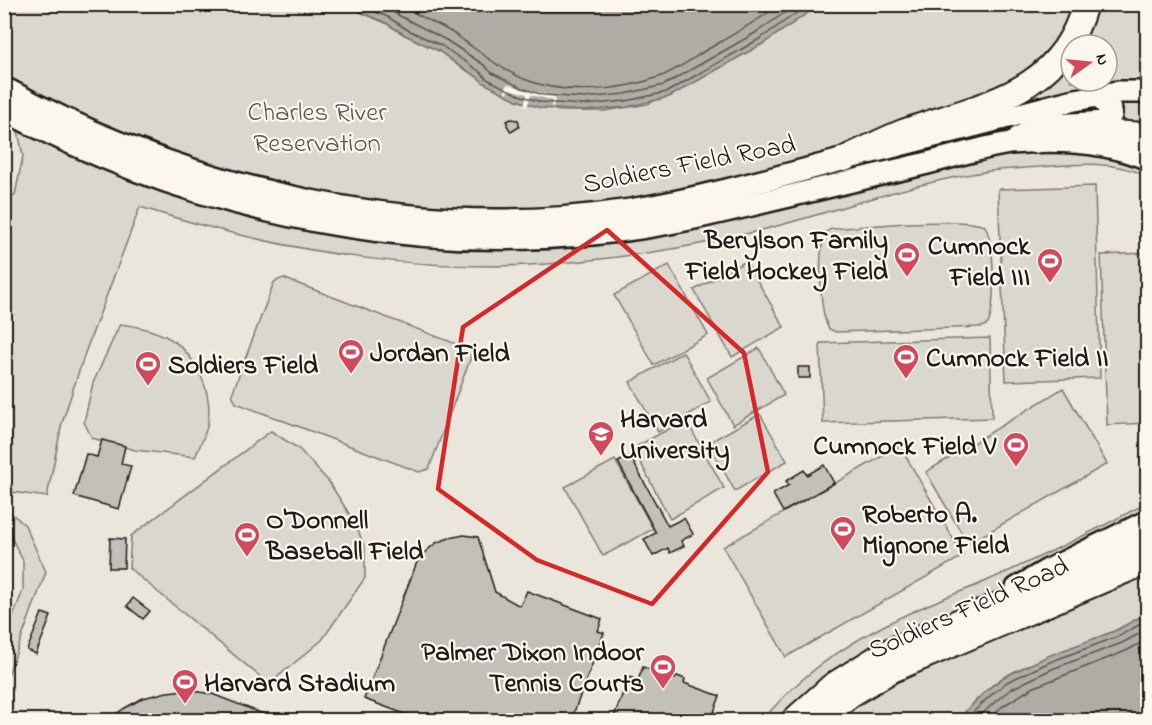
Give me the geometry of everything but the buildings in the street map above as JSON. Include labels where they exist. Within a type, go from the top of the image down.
[{"type":"highway","points":[[844,159],[900,133],[999,100],[1028,86],[1045,72],[1064,50],[1076,31],[1085,4]]},
{"type":"highway","points":[[1034,141],[1090,132],[1148,135]]},
{"type":"highway","points":[[969,616],[1148,541]]},
{"type":"highway","name":"Soldiers Field Road","points":[[820,720],[859,689],[899,667],[1148,561]]},
{"type":"highway","name":"Soldiers Field Road","points":[[794,720],[824,692],[867,663],[903,644],[969,616]]},
{"type":"main road","name":"Soldiers Field Road","points":[[4,88],[90,131],[192,170],[311,201],[393,214],[502,220],[605,213],[698,197],[1098,95],[1148,92]]},
{"type":"main road","points":[[1002,145],[1033,130],[1048,126],[1106,122],[1111,115],[1111,110],[1098,95]]},
{"type":"main road","name":"Soldiers Field Road","points":[[4,111],[100,156],[187,189],[246,206],[362,229],[422,236],[480,239],[569,236],[658,225],[1002,145],[1034,141],[1095,144],[1120,149],[1148,159]]},
{"type":"main road","name":"Soldiers Field Road","points":[[969,616],[1046,571],[1148,521]]},
{"type":"highlighted area","points":[[607,230],[744,353],[768,472],[652,604],[537,560],[438,489],[463,327]]},
{"type":"shaded area","points":[[4,124],[18,131],[23,156],[15,195],[5,195]]},
{"type":"shaded area","name":"Harvard University","points":[[1082,163],[1123,168],[1147,176],[1147,503],[986,582],[939,600],[863,637],[828,659],[799,682],[763,720],[5,720],[5,491],[47,496],[62,423],[85,353],[140,206],[213,229],[313,251],[427,266],[523,266],[592,260],[691,246],[751,233],[930,184],[990,171]]},
{"type":"green space","name":"Charles River Reservation","points":[[4,5],[344,5],[386,23],[439,51],[484,83],[517,100],[560,111],[604,111],[648,104],[764,43],[819,5],[1147,5],[1147,176],[1121,167],[1095,164],[990,171],[929,183],[711,242],[632,255],[534,265],[420,264],[363,258],[251,238],[140,207],[85,353],[62,423],[47,497],[5,491],[5,195],[15,195],[23,156],[18,131],[5,124]]},
{"type":"green space","name":"Cumnock Field III","points":[[1095,186],[1100,378],[1006,381],[998,189]]},
{"type":"green space","name":"Berylson Family Field Hockey Field","points":[[957,222],[985,226],[991,247],[993,275],[991,315],[988,324],[982,327],[836,332],[829,329],[821,296],[821,253],[825,233],[831,229],[905,223]]},
{"type":"green space","points":[[1147,253],[1147,423],[1107,425],[1101,255]]},
{"type":"green space","points":[[746,261],[784,327],[732,357],[694,290]]},
{"type":"green space","points":[[669,265],[708,335],[654,365],[614,295]]},
{"type":"green space","name":"Jordan Field","points":[[283,278],[467,348],[471,357],[429,469],[419,472],[236,403],[232,394],[274,282]]},
{"type":"green space","name":"Soldiers Field","points":[[120,324],[143,328],[165,336],[175,342],[193,361],[204,384],[209,410],[206,431],[195,457],[135,450],[92,438],[84,422],[93,383]]},
{"type":"green space","name":"Cumnock Field II","points":[[990,338],[992,418],[823,423],[820,343]]},
{"type":"green space","points":[[759,348],[784,395],[733,425],[707,378]]},
{"type":"green space","points":[[683,352],[711,402],[658,432],[630,382]]},
{"type":"green space","name":"Cumnock Field V","points":[[1063,388],[1107,464],[968,544],[926,472]]},
{"type":"green space","points":[[760,414],[787,461],[735,491],[708,443]]},
{"type":"green space","points":[[686,420],[724,488],[670,519],[633,448]]},
{"type":"green space","name":"O'Donnell Baseball Field","points":[[271,431],[299,449],[329,482],[355,523],[365,548],[365,578],[322,640],[269,684],[129,568],[131,536]]},
{"type":"green space","name":"Roberto A. Mignone Field","points":[[900,446],[963,556],[786,657],[723,547]]},
{"type":"green space","points":[[615,460],[653,529],[603,556],[565,487]]},
{"type":"green space","points":[[1147,503],[1147,613],[1115,631],[1032,663],[1004,677],[985,691],[957,720],[763,720],[800,682],[842,650],[865,636],[943,598],[1046,554]]},
{"type":"green space","points":[[5,508],[25,525],[46,572],[5,683],[5,638],[23,590],[23,561],[10,535],[5,530]]},
{"type":"water","points":[[344,5],[819,5],[764,43],[669,97],[627,107],[584,111],[540,108],[517,100],[484,83],[439,51],[386,23]]},
{"type":"water","points":[[1147,613],[1147,720],[957,720],[988,689],[1004,677],[1048,656],[1117,630]]},
{"type":"pier","points":[[507,84],[556,97],[553,107],[551,106],[552,100],[531,95],[527,107],[524,106],[527,94],[509,89],[507,93],[505,92]]},
{"type":"place","name":"Berylson Family Field Hockey Field","points":[[907,278]]},
{"type":"place","name":"Cumnock Field III","points":[[1050,284]]},
{"type":"place","name":"Jordan Field","points":[[351,375]]},
{"type":"place","name":"Cumnock Field II","points":[[906,380]]},
{"type":"place","name":"Soldiers Field","points":[[148,387]]},
{"type":"place","name":"Harvard University","points":[[601,457]]},
{"type":"place","name":"Cumnock Field V","points":[[1016,468]]},
{"type":"place","name":"Roberto A. Mignone Field","points":[[843,552]]},
{"type":"place","name":"O'Donnell Baseball Field","points":[[247,558]]},
{"type":"place","name":"Palmer Dixon Indoor Tennis Courts","points":[[663,690]]},
{"type":"place","name":"Harvard Stadium","points":[[185,705]]}]
